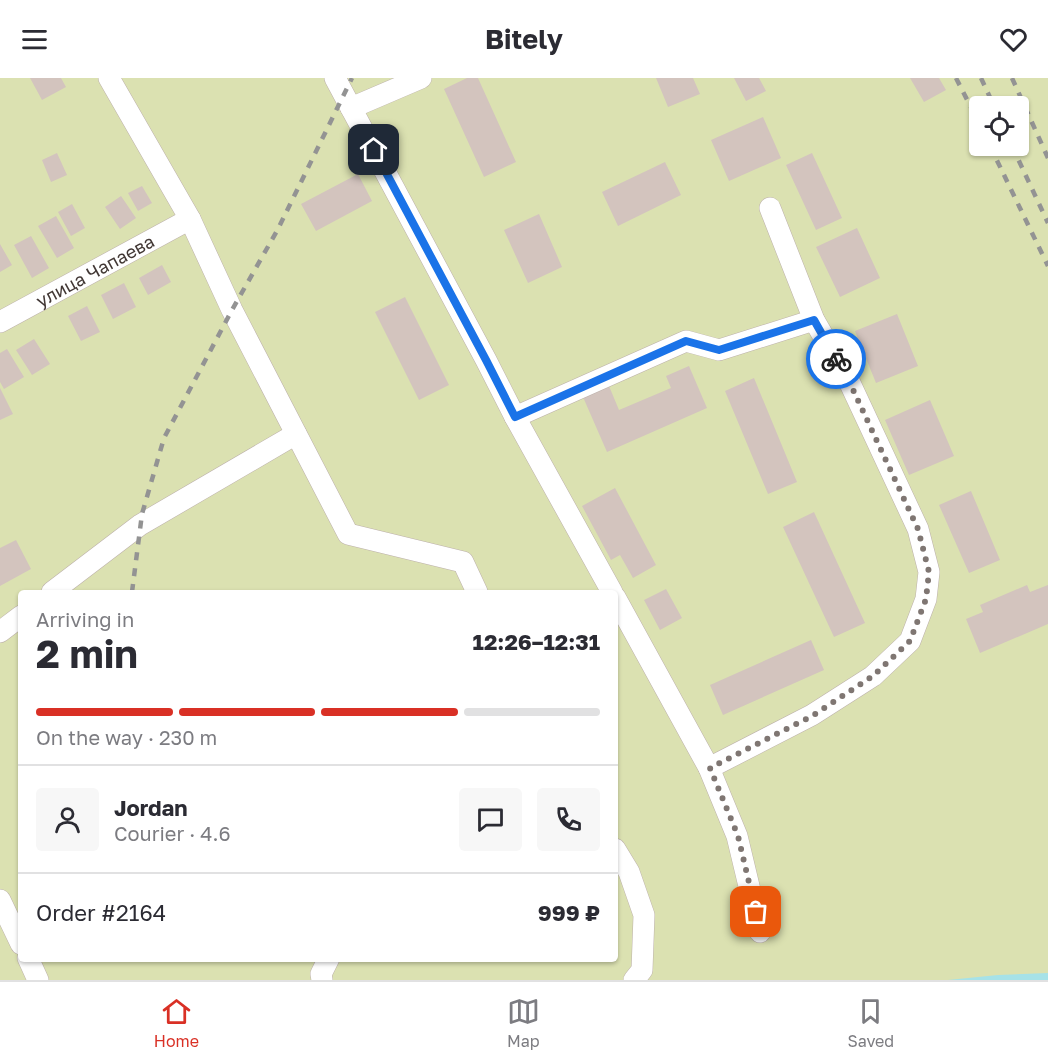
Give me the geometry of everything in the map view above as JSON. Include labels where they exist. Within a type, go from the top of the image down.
[{"type":"street","points":[[109,78],[190,219],[232,310],[348,534],[463,561],[476,590]]},
{"type":"street","points":[[334,78],[515,417],[611,590]]},
{"type":"street","points":[[351,108],[421,78]]},
{"type":"street","points":[[710,768],[812,716],[873,676],[910,641],[926,599],[929,572],[918,529],[848,379],[814,320],[770,208]]},
{"type":"street","name":"улица Чапаева","points":[[0,322],[190,219]]},
{"type":"street","points":[[515,417],[686,341],[719,350],[814,320]]},
{"type":"street","points":[[55,590],[141,525],[296,434]]},
{"type":"street","points":[[618,602],[710,768],[738,836],[760,932]]},
{"type":"street","points":[[0,632],[18,618]]},
{"type":"street","points":[[618,854],[628,872],[644,915],[642,970],[634,980]]},
{"type":"street","points":[[0,900],[18,938]]},
{"type":"street","points":[[30,962],[38,980]]},
{"type":"street","points":[[321,980],[321,974],[327,962]]},
{"type":"green space","points":[[0,78],[1048,78],[1048,980],[0,980]]},
{"type":"water","points":[[1048,973],[1048,980],[948,980],[998,975]]},
{"type":"building","points":[[30,78],[61,78],[66,87],[42,100]]},
{"type":"building","points":[[467,78],[478,78],[516,162],[484,177],[444,89]]},
{"type":"building","points":[[656,78],[693,78],[700,94],[668,107]]},
{"type":"building","points":[[734,78],[759,78],[766,91],[746,101]]},
{"type":"building","points":[[910,78],[939,78],[946,90],[924,102]]},
{"type":"building","points":[[763,117],[781,158],[729,181],[711,140]]},
{"type":"building","points":[[57,153],[67,175],[51,182],[42,160]]},
{"type":"building","points":[[812,153],[842,218],[816,230],[786,165]]},
{"type":"building","points":[[665,162],[681,195],[618,226],[602,192]]},
{"type":"building","points":[[358,174],[372,201],[316,231],[301,204]]},
{"type":"building","points":[[142,186],[152,203],[138,211],[128,193]]},
{"type":"building","points":[[121,196],[136,218],[120,229],[105,207]]},
{"type":"building","points":[[72,204],[85,228],[71,236],[58,212]]},
{"type":"building","points":[[539,214],[562,267],[528,283],[504,230]]},
{"type":"building","points":[[56,216],[74,248],[57,258],[38,226]]},
{"type":"building","points":[[857,228],[880,278],[840,297],[816,247]]},
{"type":"building","points":[[31,236],[49,268],[32,278],[14,245]]},
{"type":"building","points":[[0,244],[12,265],[0,272]]},
{"type":"building","points":[[162,265],[171,282],[148,295],[139,278]]},
{"type":"building","points":[[124,283],[136,307],[113,319],[101,295]]},
{"type":"building","points":[[405,297],[449,385],[419,400],[375,312]]},
{"type":"building","points":[[87,306],[100,332],[81,341],[68,316]]},
{"type":"building","points":[[897,314],[918,366],[876,383],[855,331]]},
{"type":"building","points":[[34,339],[50,364],[32,375],[16,350]]},
{"type":"building","points":[[7,349],[24,377],[4,389],[0,382],[0,353]]},
{"type":"building","points":[[689,366],[707,408],[607,452],[583,397],[609,386],[619,410],[671,388],[666,376]]},
{"type":"building","points":[[754,378],[797,482],[768,494],[725,391]]},
{"type":"building","points":[[0,388],[13,414],[0,420]]},
{"type":"building","points":[[930,400],[954,456],[909,475],[885,420]]},
{"type":"building","points":[[615,488],[656,565],[633,578],[620,555],[611,560],[582,506]]},
{"type":"building","points":[[971,491],[1000,560],[969,573],[939,505]]},
{"type":"building","points":[[814,512],[865,623],[834,637],[783,527]]},
{"type":"building","points":[[16,540],[31,569],[0,586],[0,548]]},
{"type":"building","points":[[1027,585],[1030,592],[1048,585],[1048,624],[980,653],[966,619],[983,612],[980,605]]},
{"type":"building","points":[[666,589],[682,618],[660,630],[644,600]]},
{"type":"building","points":[[811,640],[824,670],[723,715],[710,685]]},
{"type":"railway","points":[[132,590],[142,514],[164,438],[278,229],[352,78]]},
{"type":"railway","points":[[956,78],[969,103]]},
{"type":"railway","points":[[981,78],[989,96]]},
{"type":"railway","points":[[1012,78],[1048,158]]},
{"type":"railway","points":[[995,156],[1048,266]]},
{"type":"railway","points":[[1017,156],[1048,223]]},
{"type":"way so far","points":[[756,912],[738,836],[710,768],[812,716],[873,676],[910,641],[926,599],[929,572],[918,529],[848,379],[836,359]]},
{"type":"route","points":[[374,150],[515,417],[686,341],[719,350],[814,320],[836,359]]}]
